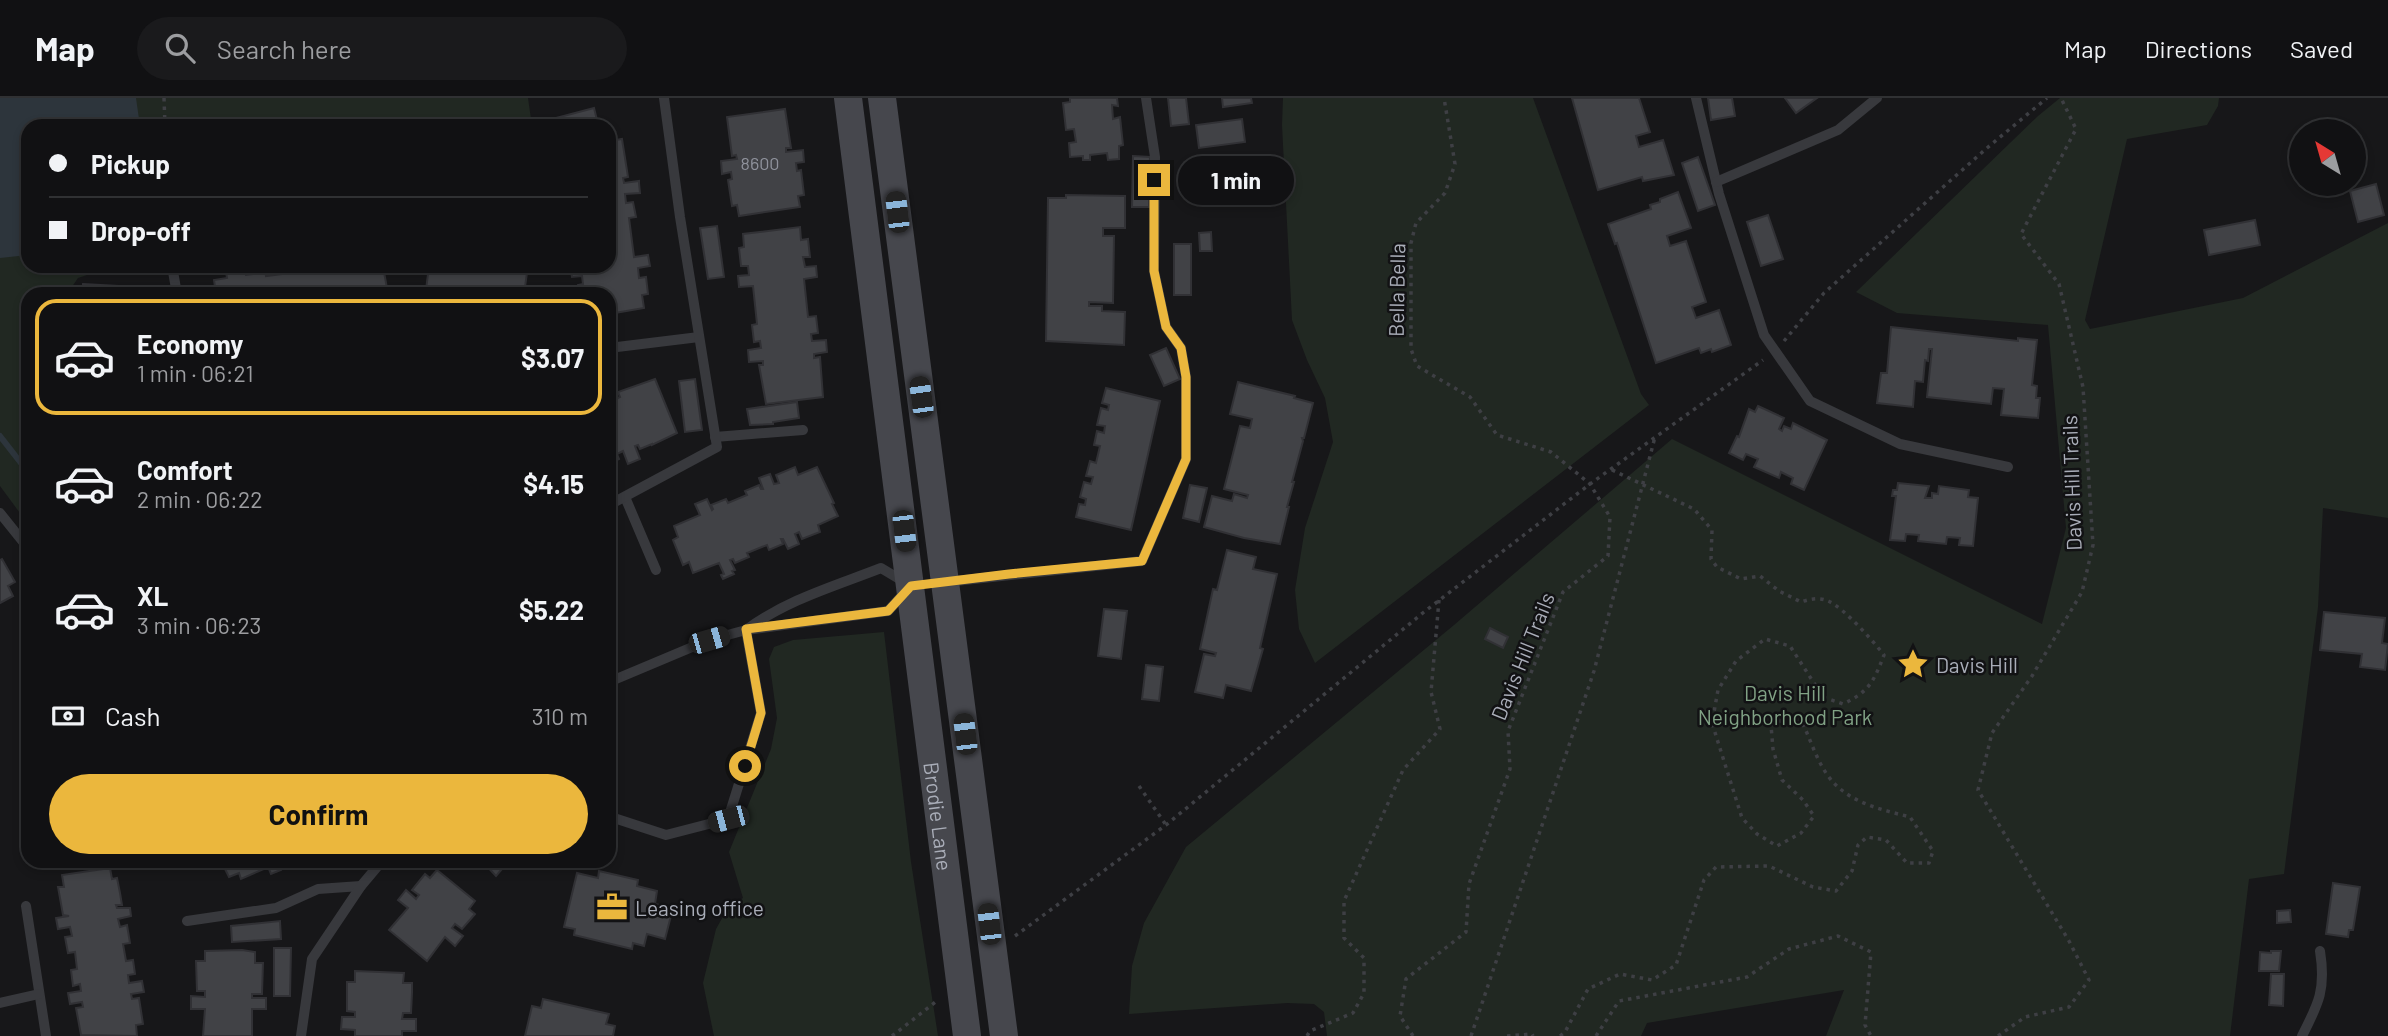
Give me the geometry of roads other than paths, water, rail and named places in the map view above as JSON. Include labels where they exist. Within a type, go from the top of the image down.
[{"type":"main road","name":"Brodie Lane","points":[[848,98],[967,1036]]},
{"type":"main road","name":"Brodie Lane","points":[[882,98],[1004,1036]]},
{"type":"main road","points":[[911,586],[945,582]]},
{"type":"lane","points":[[616,502],[717,447],[664,98]]},
{"type":"lane","points":[[945,582],[1142,561],[1186,459],[1186,377],[1181,348],[1166,327],[1154,271],[1154,157],[1146,98]]},
{"type":"lane","points":[[1696,98],[1716,182],[1764,335],[1810,401],[1900,444],[2008,467]]},
{"type":"lane","points":[[1716,182],[1838,130],[1877,98]]},
{"type":"lane","points":[[616,347],[699,337]]},
{"type":"lane","points":[[715,437],[803,430]]},
{"type":"lane","points":[[625,497],[656,570]]},
{"type":"lane","points":[[0,513],[21,539]]},
{"type":"lane","points":[[616,679],[709,640],[746,629],[888,611],[911,586],[881,568],[791,603],[746,629]]},
{"type":"lane","points":[[616,819],[666,835],[728,819],[761,713],[746,629]]},
{"type":"lane","points":[[301,1036],[312,959],[376,868]]},
{"type":"lane","points":[[187,921],[276,908],[318,889],[361,886]]},
{"type":"lane","points":[[26,906],[46,1036]]},
{"type":"lane","points":[[2302,1036],[2317,1007],[2322,987],[2324,977],[2320,951]]},
{"type":"lane","points":[[0,1003],[39,994]]},
{"type":"waterway","points":[[0,436],[21,463]]},
{"type":"place","name":"Davis Hill","points":[[1913,664]]},
{"type":"place","name":"Leasing office","points":[[612,907]]},
{"type":"park label","name":"Davis Hill Neighborhood Park","points":[[1785,704]]}]
